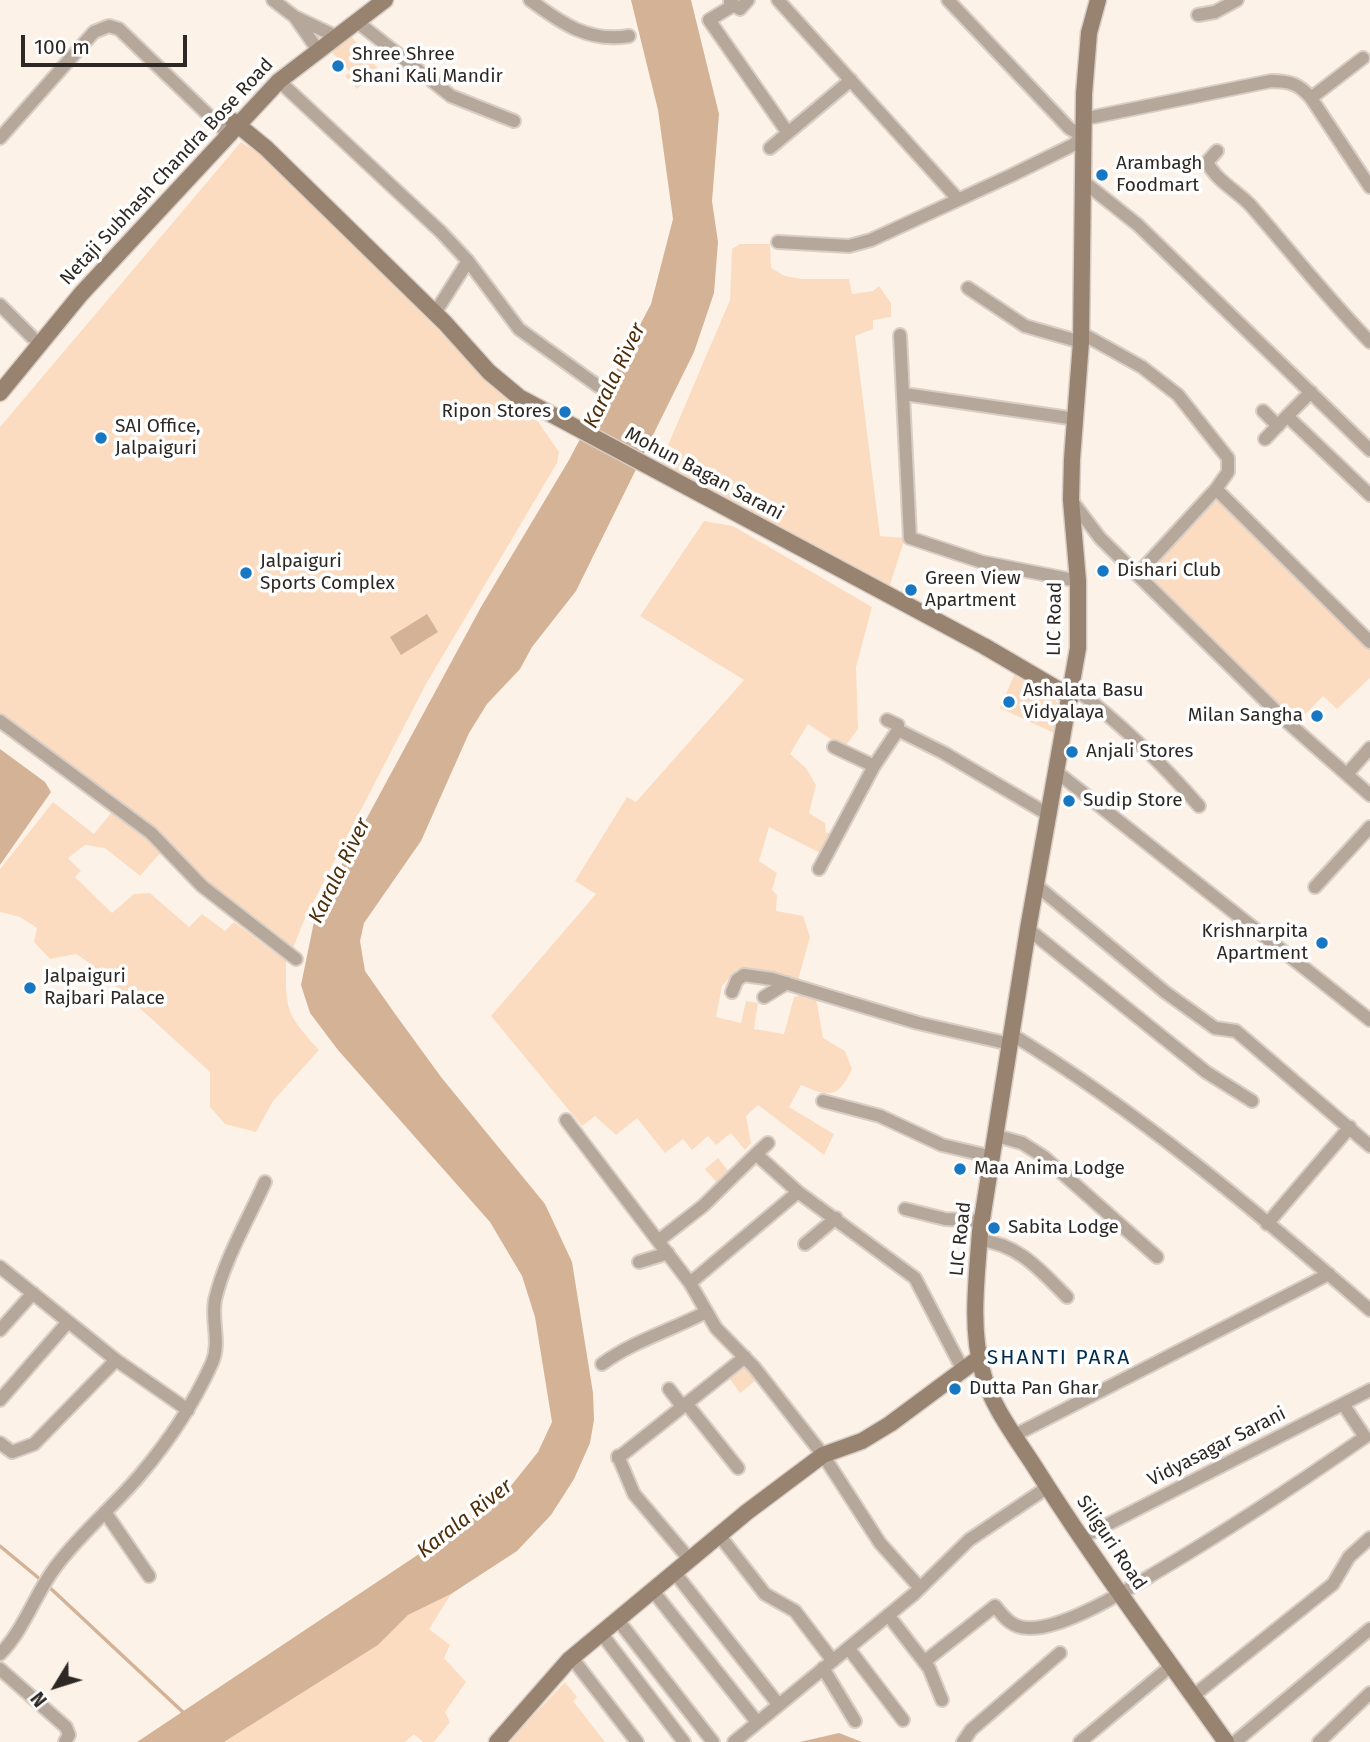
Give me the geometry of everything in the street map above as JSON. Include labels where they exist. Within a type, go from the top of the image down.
[{"type":"main road","name":"Netaji Subhash Chandra Bose Road","points":[[0,378],[32,337],[278,79],[331,34],[379,0]]},
{"type":"main road","name":"Netaji Subhash Chandra Bose Road","points":[[316,48],[385,0]]},
{"type":"main road","name":"LIC Road","points":[[979,1358],[979,1240],[1028,929],[1079,648],[1078,581],[1071,500],[1081,338],[1083,119],[1094,2]]},
{"type":"main road","name":"Netaji Subhash Chandra Bose Road","points":[[0,393],[81,294],[235,122]]},
{"type":"main road","name":"Mohun Bagan Sarani","points":[[235,122],[266,148],[435,313],[504,385],[569,426],[1072,692]]},
{"type":"main road","points":[[497,1742],[572,1658],[719,1535],[823,1455],[862,1441],[979,1358]]},
{"type":"main road","name":"Siliguri Road","points":[[979,1358],[988,1388],[1048,1488],[1119,1594],[1226,1742]]},
{"type":"street","points":[[273,0],[295,17],[331,34]]},
{"type":"street","points":[[530,0],[575,31],[615,38],[629,36]]},
{"type":"street","points":[[748,0],[740,9],[730,2],[709,20],[788,133]]},
{"type":"street","points":[[778,0],[957,198]]},
{"type":"street","points":[[778,242],[849,246],[897,229],[957,198],[1012,175],[1073,145],[1083,136],[1069,128],[948,0]]},
{"type":"street","points":[[1198,15],[1215,12],[1237,0]]},
{"type":"street","points":[[295,17],[316,48]]},
{"type":"street","points":[[356,21],[451,96],[514,121]]},
{"type":"street","points":[[0,138],[94,32],[108,26],[119,29],[235,122]]},
{"type":"street","points":[[1311,98],[1363,58]]},
{"type":"street","points":[[278,79],[468,261],[519,329],[598,386]]},
{"type":"street","points":[[770,148],[851,80]]},
{"type":"street","points":[[1083,119],[1271,80],[1290,81],[1301,86],[1311,98],[1368,178]]},
{"type":"street","points":[[1217,151],[1207,162],[1212,170],[1252,207],[1304,272],[1368,337]]},
{"type":"street","points":[[1084,182],[1138,225],[1370,450]]},
{"type":"street","points":[[435,313],[468,261]]},
{"type":"street","points":[[968,288],[1025,326],[1081,338],[1142,367],[1178,395],[1228,458],[1228,472],[1216,489],[1137,575]]},
{"type":"street","points":[[0,305],[32,337]]},
{"type":"street","points":[[900,335],[910,538],[982,562],[1078,581]]},
{"type":"street","points":[[1265,439],[1311,392]]},
{"type":"street","points":[[904,394],[1076,419]]},
{"type":"street","points":[[1263,411],[1283,421],[1370,495]]},
{"type":"street","points":[[1216,489],[1370,642]]},
{"type":"street","points":[[1071,500],[1100,538],[1137,575],[1370,795]]},
{"type":"street","points":[[1075,544],[1084,538],[1100,538]]},
{"type":"street","points":[[1072,692],[1115,719],[1154,756],[1199,806]]},
{"type":"street","points":[[819,869],[874,766],[898,730],[898,725],[887,720]]},
{"type":"street","points":[[0,721],[151,833],[202,886],[296,959]]},
{"type":"street","points":[[898,730],[944,753],[1049,815]]},
{"type":"street","points":[[834,747],[874,766]]},
{"type":"street","points":[[1346,774],[1370,748]]},
{"type":"street","points":[[1058,773],[1370,1020]]},
{"type":"street","points":[[1315,887],[1370,827]]},
{"type":"street","points":[[1036,885],[1165,992],[1215,1028],[1236,1031],[1370,1146]]},
{"type":"street","points":[[1028,929],[1196,1065],[1252,1101]]},
{"type":"street","points":[[732,992],[737,981],[744,975],[787,983],[918,1023],[1010,1039],[1084,1080],[1267,1224],[1370,1310]]},
{"type":"street","points":[[764,997],[787,983]]},
{"type":"street","points":[[823,1101],[880,1116],[942,1145],[993,1157]]},
{"type":"street","points":[[566,1120],[690,1283],[716,1328],[745,1357],[823,1455],[874,1535],[920,1588]]},
{"type":"street","points":[[1267,1224],[1349,1128]]},
{"type":"street","points":[[997,1136],[1022,1143],[1044,1157],[1157,1257]]},
{"type":"street","points":[[658,1241],[704,1206],[768,1143]]},
{"type":"street","points":[[756,1154],[798,1192],[836,1218],[920,1284],[947,1345],[963,1370]]},
{"type":"street","points":[[0,1654],[18,1631],[37,1593],[54,1569],[140,1475],[188,1410],[214,1359],[217,1344],[214,1305],[219,1285],[265,1182]]},
{"type":"street","points":[[690,1283],[798,1192]]},
{"type":"street","points":[[905,1209],[945,1219],[982,1221]]},
{"type":"street","points":[[805,1244],[836,1218]]},
{"type":"street","points":[[979,1240],[1002,1244],[1017,1251],[1067,1297]]},
{"type":"street","points":[[639,1262],[668,1253]]},
{"type":"street","points":[[0,1267],[116,1360],[188,1410]]},
{"type":"street","points":[[1015,1435],[1329,1274]]},
{"type":"street","points":[[0,1330],[33,1293]]},
{"type":"street","points":[[602,1364],[637,1341],[706,1312]]},
{"type":"street","points":[[652,1321],[656,1334]]},
{"type":"street","points":[[0,1401],[68,1322]]},
{"type":"street","points":[[690,1560],[634,1494],[618,1457],[745,1357]]},
{"type":"street","points":[[0,1443],[12,1452],[34,1444],[116,1360]]},
{"type":"street","points":[[669,1389],[738,1468]]},
{"type":"street","name":"Vidyasagar Sarani","points":[[1081,1538],[1370,1390]]},
{"type":"street","points":[[924,1662],[995,1606],[1014,1625],[1037,1628],[1080,1614],[1254,1515],[1365,1437],[1343,1404]]},
{"type":"street","points":[[734,1742],[920,1588],[969,1540],[1048,1488]]},
{"type":"street","points":[[105,1512],[149,1576]]},
{"type":"street","points":[[719,1535],[765,1594],[795,1611],[828,1665],[855,1721]]},
{"type":"street","points":[[1193,1696],[1333,1584],[1349,1557],[1370,1538]]},
{"type":"street","points":[[675,1573],[778,1704]]},
{"type":"street","points":[[653,1591],[757,1722]]},
{"type":"street","points":[[888,1615],[936,1680],[942,1700]]},
{"type":"street","points":[[617,1619],[713,1742]]},
{"type":"street","points":[[1235,1742],[1370,1629]]},
{"type":"street","points":[[601,1633],[684,1742]]},
{"type":"street","points":[[849,1648],[903,1720]]},
{"type":"street","points":[[962,1742],[971,1730],[1060,1653]]},
{"type":"street","points":[[572,1658],[637,1742]]},
{"type":"street","points":[[1080,1742],[1171,1666]]},
{"type":"street","points":[[0,1669],[66,1727],[69,1735],[65,1742]]},
{"type":"street","points":[[1319,1742],[1370,1693]]},
{"type":"shaded area","points":[[351,36],[379,70],[357,89],[345,76],[350,72],[332,52]]},
{"type":"shaded area","name":"Jalpaiguri Sports Complex","points":[[241,142],[260,154],[304,195],[490,382],[532,413],[559,452],[557,463],[426,684],[305,918],[291,953],[0,718],[0,427]]},
{"type":"shaded area","points":[[740,244],[770,244],[771,268],[785,276],[801,279],[849,279],[852,294],[873,291],[879,286],[891,303],[891,317],[873,320],[873,329],[855,336],[880,536],[905,538],[888,591],[657,471],[730,300],[732,249]]},
{"type":"shaded area","points":[[1216,499],[1370,650],[1370,678],[1337,709],[1323,696],[1296,724],[1141,573]]},
{"type":"shaded area","points":[[704,521],[733,526],[872,607],[856,667],[858,729],[844,748],[808,724],[790,754],[806,768],[816,785],[809,813],[825,823],[826,832],[832,835],[820,853],[769,827],[759,861],[777,873],[772,890],[777,895],[776,911],[803,916],[810,937],[798,980],[738,969],[722,986],[716,1017],[741,1023],[746,1001],[758,1003],[754,1029],[784,1034],[794,997],[801,995],[816,998],[823,1038],[845,1051],[852,1069],[842,1086],[832,1093],[819,1092],[801,1085],[789,1107],[834,1134],[824,1155],[758,1105],[746,1116],[751,1143],[745,1150],[731,1133],[716,1145],[708,1136],[692,1150],[683,1139],[665,1153],[637,1118],[616,1135],[595,1116],[582,1126],[491,1016],[596,894],[575,881],[627,797],[636,802],[744,680],[640,616]]},
{"type":"shaded area","points":[[1014,675],[1053,697],[1061,707],[1054,733],[1000,708]]},
{"type":"shaded area","points":[[53,802],[94,834],[111,813],[162,851],[140,876],[105,848],[85,845],[68,858],[81,871],[75,877],[112,913],[134,894],[150,893],[189,927],[202,914],[225,931],[234,922],[286,961],[286,991],[290,1010],[299,1027],[319,1050],[273,1101],[256,1132],[225,1124],[210,1107],[210,1072],[91,964],[76,954],[50,959],[34,942],[37,928],[20,917],[0,912],[0,869]]},
{"type":"shaded area","points":[[718,1158],[730,1173],[717,1183],[705,1169]]},
{"type":"shaded area","points":[[743,1363],[759,1378],[740,1393],[727,1375]]},
{"type":"shaded area","points":[[451,1594],[429,1629],[450,1645],[444,1658],[466,1682],[445,1712],[450,1722],[434,1742],[423,1742],[414,1734],[405,1742],[224,1742],[378,1645],[408,1615]]},
{"type":"shaded area","points":[[565,1682],[577,1697],[573,1701],[605,1742],[508,1742]]},
{"type":"water","name":"Karala River","points":[[631,0],[691,0],[719,114],[712,201],[718,242],[714,293],[694,352],[576,591],[532,647],[520,669],[487,704],[469,733],[421,841],[364,923],[360,941],[365,971],[441,1077],[545,1204],[572,1262],[593,1393],[594,1420],[590,1443],[574,1479],[551,1515],[517,1551],[451,1594],[408,1615],[378,1645],[224,1742],[137,1742],[482,1512],[510,1487],[538,1452],[552,1422],[535,1317],[522,1276],[490,1222],[338,1050],[310,1013],[301,985],[316,912],[481,607],[569,460],[651,304],[673,219],[658,110]]},
{"type":"water","points":[[427,614],[438,632],[401,655],[390,637]]},
{"type":"water","points":[[0,749],[45,782],[51,792],[0,865]]},
{"type":"water","points":[[839,1733],[862,1742],[800,1742]]},
{"type":"waterway","points":[[0,1546],[41,1580]]},
{"type":"waterway","points":[[47,1585],[185,1714]]},
{"type":"place","name":"Shree Shree Shani Kali Mandir","points":[[338,66]]},
{"type":"place","name":"Arambagh Foodmart","points":[[1102,175]]},
{"type":"place","name":"Ripon Stores","points":[[565,412]]},
{"type":"place","name":"SAI Office, Jalpaiguri","points":[[101,438]]},
{"type":"place","name":"Dishari Club","points":[[1103,571]]},
{"type":"place","name":"Jalpaiguri Sports Complex","points":[[246,573]]},
{"type":"place","name":"Green View Apartment","points":[[911,590]]},
{"type":"place","name":"Ashalata Basu Vidyalaya","points":[[1009,702]]},
{"type":"place","name":"Milan Sangha","points":[[1317,716]]},
{"type":"place","name":"Anjali Stores","points":[[1072,752]]},
{"type":"place","name":"Sudip Store","points":[[1069,801]]},
{"type":"place","name":"Krishnarpita Apartment","points":[[1322,943]]},
{"type":"place","name":"Jalpaiguri Rajbari Palace","points":[[30,988]]},
{"type":"place","name":"Maa Anima Lodge","points":[[960,1169]]},
{"type":"place","name":"Sabita Lodge","points":[[994,1228]]},
{"type":"place","name":"Dutta Pan Ghar","points":[[955,1389]]},
{"type":"district","name":"SHANTI PARA","points":[[1059,1358]]}]
